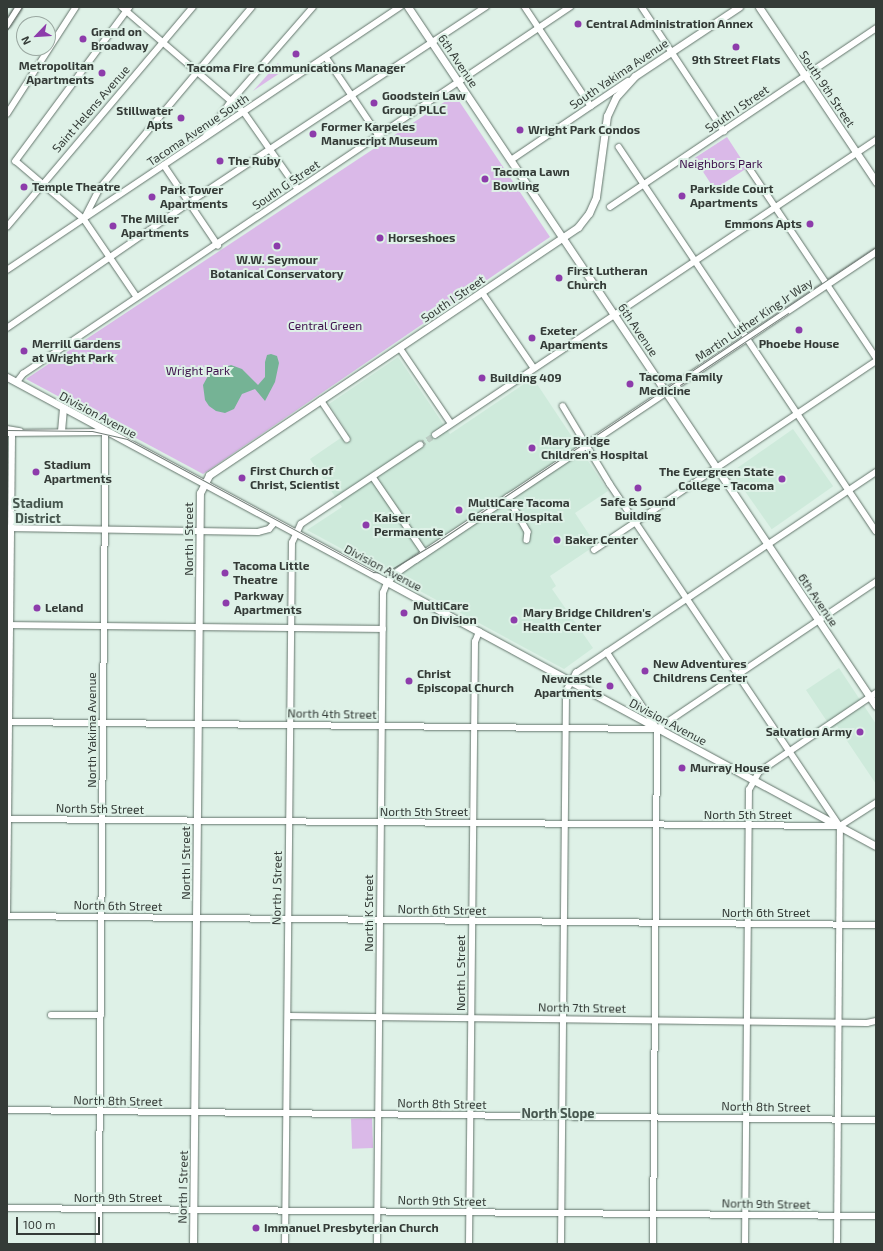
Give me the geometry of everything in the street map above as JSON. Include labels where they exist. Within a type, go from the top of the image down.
[{"type":"main road","points":[[7,24],[18,7]]},
{"type":"main road","name":"6th Avenue","points":[[408,7],[615,314],[818,620],[873,695],[876,706]]},
{"type":"main road","name":"South Yakima Avenue","points":[[635,76],[739,7]]},
{"type":"main road","name":"South 9th Street","points":[[759,7],[876,182]]},
{"type":"main road","name":"South I Street","points":[[204,484],[209,475],[563,238],[583,222],[594,203],[607,116],[616,97],[635,76]]},
{"type":"main road","name":"Martin Luther King Jr Way","points":[[387,583],[392,575],[876,251]]},
{"type":"main road","name":"Division Avenue","points":[[7,377],[106,432],[876,846]]},
{"type":"main road","points":[[61,431],[63,408]]},
{"type":"main road","name":"North I Street","points":[[193,1244],[200,493],[204,484]]},
{"type":"street","points":[[7,114],[76,7]]},
{"type":"street","name":"Saint Helens Avenue","points":[[7,227],[193,7]]},
{"type":"street","points":[[84,219],[100,188],[252,7]]},
{"type":"street","points":[[205,138],[232,100],[313,7]]},
{"type":"street","name":"Tacoma Avenue South","points":[[7,270],[400,7]]},
{"type":"street","points":[[7,328],[189,203],[486,7]]},
{"type":"street","points":[[525,7],[591,106]]},
{"type":"street","name":"South G Street","points":[[17,382],[23,374],[137,297],[218,245],[298,189],[460,83],[570,7]]},
{"type":"street","points":[[642,7],[724,131]]},
{"type":"street","points":[[137,297],[84,219],[16,161],[126,8],[244,112],[298,189]]},
{"type":"street","name":"South I Street","points":[[610,207],[876,28]]},
{"type":"street","points":[[326,57],[379,136]]},
{"type":"street","name":"South Yakima Avenue","points":[[511,160],[635,76]]},
{"type":"street","points":[[435,434],[876,140]]},
{"type":"street","points":[[619,147],[876,531]]},
{"type":"street","points":[[164,165],[218,245]]},
{"type":"street","points":[[750,169],[876,357]]},
{"type":"street","points":[[482,292],[534,368]]},
{"type":"street","points":[[400,348],[451,423]]},
{"type":"street","points":[[594,550],[876,361]]},
{"type":"street","points":[[321,400],[347,439]]},
{"type":"street","points":[[563,406],[636,522],[840,826],[837,1244]]},
{"type":"street","points":[[7,428],[24,432]]},
{"type":"street","points":[[7,915],[9,433],[61,431],[106,432]]},
{"type":"street","name":"North Yakima Avenue","points":[[99,1244],[106,432]]},
{"type":"street","points":[[296,533],[301,524],[420,445]]},
{"type":"street","points":[[561,1244],[566,691],[576,673],[876,472]]},
{"type":"street","points":[[373,477],[425,553]]},
{"type":"street","points":[[508,497],[528,532],[527,540]]},
{"type":"street","points":[[9,528],[106,531],[264,532],[275,522]]},
{"type":"street","name":"North J Street","points":[[285,1244],[292,543],[296,533]]},
{"type":"street","points":[[657,729],[876,582]]},
{"type":"street","name":"North K Street","points":[[377,1244],[383,593],[387,583]]},
{"type":"street","points":[[8,625],[383,629]]},
{"type":"street","name":"North L Street","points":[[469,1244],[475,641],[479,632]]},
{"type":"street","points":[[607,652],[657,729],[653,1244]]},
{"type":"street","points":[[745,1244],[749,790],[753,780],[759,772],[873,695]]},
{"type":"street","name":"North 4th Street","points":[[8,722],[657,729]]},
{"type":"street","points":[[840,826],[876,803]]},
{"type":"street","name":"North 5th Street","points":[[8,819],[565,826],[840,826]]},
{"type":"street","name":"North 6th Street","points":[[7,915],[876,925]]},
{"type":"street","points":[[51,1015],[101,1015]]},
{"type":"street","name":"North 7th Street","points":[[288,1016],[867,1023],[876,1021]]},
{"type":"street","name":"North 8th Street","points":[[7,1110],[876,1120]]},
{"type":"street","name":"North 9th Street","points":[[7,1208],[876,1216]]},
{"type":"shaded area","points":[[271,354],[277,356],[279,363],[275,382],[265,401],[255,389],[242,394],[234,409],[225,413],[216,411],[209,406],[205,400],[203,385],[209,374],[231,365],[242,369],[258,385],[265,377],[265,362],[267,355]]},
{"type":"shaded area","name":"MultiCare Tacoma General Hospital","points":[[398,357],[450,434],[533,378],[608,491],[575,513],[596,545],[550,576],[556,586],[552,589],[593,648],[564,669],[307,530],[342,507],[310,459],[348,433],[329,404]]},
{"type":"shaded area","name":"The Evergreen State College - Tacoma","points":[[793,429],[833,486],[772,529],[732,472]]},
{"type":"shaded area","points":[[839,668],[876,724],[876,784],[837,726],[832,729],[806,690]]},
{"type":"green space","points":[[278,63],[283,71],[253,91]]},
{"type":"green space","name":"Wright Park","points":[[455,95],[550,237],[203,474],[26,379]]},
{"type":"green space","name":"Neighbors Park","points":[[727,137],[747,168],[714,189],[694,158]]},
{"type":"green space","points":[[372,1118],[373,1148],[352,1149],[351,1119]]},
{"type":"tunnel","points":[[420,445],[435,435]]},
{"type":"tram line","points":[[7,18],[14,7]]},
{"type":"tram line","points":[[7,30],[22,7]]},
{"type":"tram line","points":[[7,430],[92,431],[127,439],[373,572],[385,573],[437,542],[876,247]]},
{"type":"tram line","points":[[680,385],[788,313]]},
{"type":"place","name":"Central Administration Annex","points":[[578,24]]},
{"type":"place","name":"Grand on Broadway","points":[[83,39]]},
{"type":"place","name":"9th Street Flats","points":[[736,47]]},
{"type":"place","name":"Tacoma Fire Communications Manager","points":[[296,54]]},
{"type":"place","name":"Metropolitan Apartments","points":[[102,73]]},
{"type":"place","name":"Goodstein Law Group PLLC","points":[[374,103]]},
{"type":"place","name":"Stillwater Apts","points":[[181,118]]},
{"type":"place","name":"Wright Park Condos","points":[[520,130]]},
{"type":"place","name":"Former Karpeles Manuscript Museum","points":[[313,134]]},
{"type":"place","name":"The Ruby","points":[[220,161]]},
{"type":"place","name":"Tacoma Lawn Bowling","points":[[485,179]]},
{"type":"place","name":"Temple Theatre","points":[[24,187]]},
{"type":"place","name":"Parkside Court Apartments","points":[[682,196]]},
{"type":"place","name":"Park Tower Apartments","points":[[152,197]]},
{"type":"place","name":"Emmons Apts","points":[[810,224]]},
{"type":"place","name":"The Miller Apartments","points":[[113,226]]},
{"type":"place","name":"Horseshoes","points":[[380,238]]},
{"type":"place","name":"W.W. Seymour Botanical Conservatory","points":[[277,246]]},
{"type":"place","name":"First Lutheran Church","points":[[559,278]]},
{"type":"place","name":"Phoebe House","points":[[799,330]]},
{"type":"place","name":"Exeter Apartments","points":[[532,338]]},
{"type":"place","name":"Merrill Gardens at Wright Park","points":[[24,351]]},
{"type":"place","name":"Building 409","points":[[482,378]]},
{"type":"place","name":"Tacoma Family Medicine","points":[[630,384]]},
{"type":"place","name":"Mary Bridge Children's Hospital","points":[[532,448]]},
{"type":"place","name":"Stadium Apartments","points":[[36,472]]},
{"type":"place","name":"First Church of Christ, Scientist","points":[[242,478]]},
{"type":"place","name":"The Evergreen State College - Tacoma","points":[[782,479]]},
{"type":"place","name":"Safe & Sound Building","points":[[638,488]]},
{"type":"place","name":"MultiCare Tacoma General Hospital","points":[[459,510]]},
{"type":"place","name":"Kaiser Permanente","points":[[366,525]]},
{"type":"place","name":"Baker Center","points":[[557,540]]},
{"type":"place","name":"Tacoma Little Theatre","points":[[225,573]]},
{"type":"place","name":"Parkway Apartments","points":[[226,603]]},
{"type":"place","name":"Leland","points":[[37,608]]},
{"type":"place","name":"MultiCare On Division","points":[[404,613]]},
{"type":"place","name":"Mary Bridge Children's Health Center","points":[[514,620]]},
{"type":"place","name":"New Adventures Childrens Center","points":[[645,671]]},
{"type":"place","name":"Christ Episcopal Church","points":[[409,681]]},
{"type":"place","name":"Newcastle Apartments","points":[[610,686]]},
{"type":"place","name":"Salvation Army","points":[[860,732]]},
{"type":"place","name":"Murray House","points":[[682,768]]},
{"type":"place","name":"Immanuel Presbyterian Church","points":[[256,1228]]},
{"type":"district","name":"Stadium District","points":[[38,512]]},
{"type":"district","name":"North Slope","points":[[558,1113]]},
{"type":"park label","name":"Central Green","points":[[325,326]]}]
